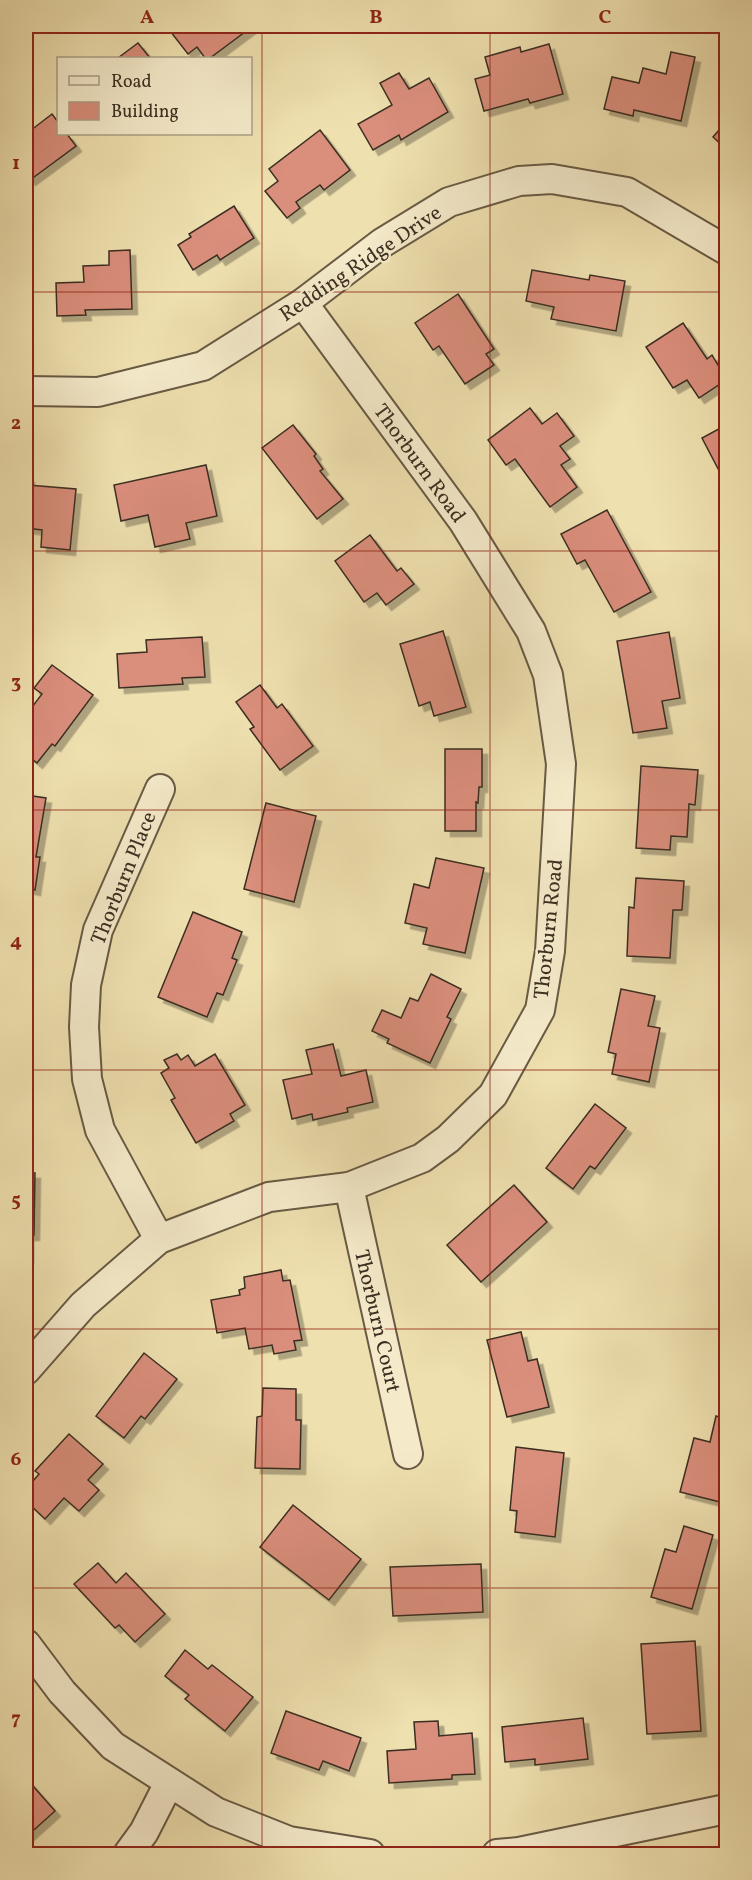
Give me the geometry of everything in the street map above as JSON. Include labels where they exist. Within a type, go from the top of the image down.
[{"type":"street","name":"Redding Ridge Drive","points":[[26,392],[98,392],[203,366],[303,303],[382,243],[449,202],[519,181],[552,179],[627,192],[726,250]]},
{"type":"street","name":"Thorburn Road","points":[[26,1370],[83,1305],[159,1239],[269,1197],[349,1187],[422,1158],[448,1139],[493,1095],[540,1010],[550,951],[561,764],[548,675],[531,631],[463,521],[303,303]]},
{"type":"street","name":"Thorburn Place","points":[[159,1239],[100,1130],[87,1079],[84,1027],[86,985],[98,930],[160,789]]},
{"type":"street","name":"Thorburn Court","points":[[349,1187],[408,1454]]},
{"type":"street","points":[[26,1644],[62,1692],[113,1746],[216,1812],[289,1841],[370,1854]]},
{"type":"street","points":[[128,1854],[144,1832],[169,1783]]},
{"type":"street","points":[[497,1854],[519,1852],[726,1809]]},
{"type":"building","points":[[253,26],[211,57],[204,57],[197,47],[188,54],[167,27]]},
{"type":"building","points":[[138,43],[149,57],[119,57]]},
{"type":"building","points":[[549,44],[563,94],[530,103],[528,99],[484,111],[475,79],[490,75],[485,57],[520,47],[521,52]]},
{"type":"building","points":[[671,52],[695,57],[681,121],[634,110],[633,116],[604,109],[612,77],[639,83],[643,68],[666,74]]},
{"type":"building","points":[[399,73],[409,89],[429,78],[448,112],[401,140],[399,135],[373,150],[358,124],[392,105],[380,83]]},
{"type":"building","points":[[52,114],[57,121],[57,135],[68,135],[76,146],[30,180],[27,175],[26,177],[26,134]]},
{"type":"building","points":[[726,122],[726,149],[713,137]]},
{"type":"building","points":[[320,130],[350,170],[324,190],[320,185],[296,202],[300,208],[287,218],[265,191],[278,181],[269,169]]},
{"type":"building","points":[[234,206],[254,238],[220,260],[217,255],[193,270],[178,245],[191,237],[189,234]]},
{"type":"building","points":[[130,250],[132,309],[85,310],[86,315],[57,316],[56,283],[84,282],[83,266],[109,265],[109,251]]},
{"type":"building","points":[[532,270],[589,280],[590,275],[625,281],[616,331],[551,319],[554,307],[526,301]]},
{"type":"building","points":[[458,294],[494,349],[486,354],[494,365],[465,384],[439,346],[433,350],[415,323]]},
{"type":"building","points":[[683,323],[707,359],[712,355],[726,378],[699,398],[687,380],[673,388],[646,347]]},
{"type":"building","points":[[530,408],[542,424],[557,413],[574,436],[560,446],[570,459],[561,465],[577,487],[550,507],[515,459],[506,465],[488,440]]},
{"type":"building","points":[[293,425],[316,454],[314,456],[323,469],[320,471],[343,499],[317,519],[262,448]]},
{"type":"building","points":[[726,425],[726,484],[702,438]]},
{"type":"building","points":[[206,465],[217,516],[186,523],[190,539],[155,547],[148,515],[121,521],[114,485]]},
{"type":"building","points":[[26,477],[29,477],[28,485],[76,489],[70,550],[41,547],[42,530],[26,528]]},
{"type":"building","points":[[607,510],[651,592],[614,612],[585,560],[577,564],[561,534]]},
{"type":"building","points":[[370,535],[397,571],[401,568],[414,584],[386,605],[377,593],[364,602],[335,561]]},
{"type":"building","points":[[443,631],[466,707],[434,716],[430,702],[419,706],[400,644]]},
{"type":"building","points":[[669,632],[680,698],[662,701],[667,728],[633,733],[617,641]]},
{"type":"building","points":[[202,637],[205,677],[182,678],[183,684],[119,688],[117,654],[147,652],[146,640]]},
{"type":"building","points":[[52,665],[93,695],[55,746],[52,744],[37,763],[26,754],[26,715],[42,694],[34,688]]},
{"type":"building","points":[[260,685],[277,708],[282,704],[313,746],[280,770],[250,729],[254,727],[236,702]]},
{"type":"building","points":[[445,749],[482,749],[482,787],[479,787],[478,803],[476,802],[476,831],[445,831]]},
{"type":"building","points":[[641,766],[698,770],[695,805],[689,804],[687,837],[671,836],[670,850],[636,848]]},
{"type":"building","points":[[26,795],[46,798],[36,857],[40,857],[35,890],[26,888]]},
{"type":"building","points":[[266,803],[316,816],[294,902],[244,889]]},
{"type":"building","points":[[436,858],[484,868],[465,953],[423,944],[427,928],[405,923],[414,884],[429,888]]},
{"type":"building","points":[[636,878],[684,881],[682,910],[673,910],[670,958],[627,956],[629,907],[634,908]]},
{"type":"building","points":[[193,912],[242,932],[232,958],[237,960],[223,995],[217,993],[207,1017],[158,997]]},
{"type":"building","points":[[431,974],[461,989],[447,1017],[451,1019],[430,1063],[387,1043],[389,1039],[372,1031],[382,1010],[401,1018],[410,998],[418,1001]]},
{"type":"building","points":[[621,989],[655,996],[648,1026],[660,1028],[649,1082],[612,1074],[616,1054],[608,1052]]},
{"type":"building","points":[[333,1044],[341,1076],[366,1070],[373,1102],[347,1108],[348,1112],[313,1120],[312,1114],[292,1119],[283,1080],[312,1074],[306,1050]]},
{"type":"building","points":[[177,1054],[181,1060],[188,1055],[195,1066],[215,1054],[245,1105],[230,1114],[234,1121],[196,1143],[171,1100],[175,1098],[161,1073],[169,1068],[164,1060]]},
{"type":"building","points":[[595,1104],[626,1128],[595,1169],[590,1166],[573,1189],[546,1168]]},
{"type":"building","points":[[26,1173],[35,1173],[34,1235],[28,1235],[28,1258],[26,1258]]},
{"type":"building","points":[[514,1185],[547,1222],[481,1282],[447,1245]]},
{"type":"building","points":[[281,1270],[283,1281],[290,1280],[302,1340],[294,1341],[296,1350],[274,1354],[272,1345],[249,1349],[245,1328],[217,1333],[211,1300],[240,1295],[239,1290],[245,1288],[244,1277]]},
{"type":"building","points":[[521,1332],[528,1361],[537,1359],[549,1407],[507,1417],[487,1340]]},
{"type":"building","points":[[144,1353],[177,1379],[145,1419],[141,1416],[124,1438],[96,1416]]},
{"type":"building","points":[[263,1388],[296,1389],[296,1420],[301,1420],[300,1469],[255,1468],[257,1417],[262,1416]]},
{"type":"building","points":[[716,1416],[726,1419],[726,1482],[720,1502],[680,1492],[694,1438],[710,1442]]},
{"type":"building","points":[[69,1434],[103,1464],[88,1480],[99,1490],[79,1511],[64,1498],[45,1519],[26,1501],[26,1489],[39,1474],[35,1471]]},
{"type":"building","points":[[516,1447],[564,1453],[555,1537],[515,1532],[517,1511],[510,1510]]},
{"type":"building","points":[[293,1505],[361,1559],[329,1600],[260,1547]]},
{"type":"building","points":[[684,1526],[713,1535],[692,1609],[651,1597],[665,1549],[676,1552]]},
{"type":"building","points":[[98,1563],[116,1583],[126,1573],[165,1614],[135,1642],[119,1625],[115,1628],[74,1584]]},
{"type":"building","points":[[481,1564],[483,1612],[393,1616],[390,1567]]},
{"type":"building","points":[[695,1641],[701,1731],[647,1734],[641,1644]]},
{"type":"building","points":[[185,1650],[208,1669],[212,1665],[253,1697],[225,1731],[185,1699],[189,1695],[165,1676]]},
{"type":"building","points":[[286,1711],[361,1738],[349,1771],[323,1761],[319,1770],[271,1753]]},
{"type":"building","points":[[583,1718],[588,1759],[535,1765],[535,1759],[505,1762],[502,1727]]},
{"type":"building","points":[[438,1721],[439,1736],[472,1733],[475,1774],[452,1775],[452,1779],[389,1783],[387,1751],[416,1749],[414,1722]]},
{"type":"building","points":[[26,1778],[55,1811],[26,1837]]}]
